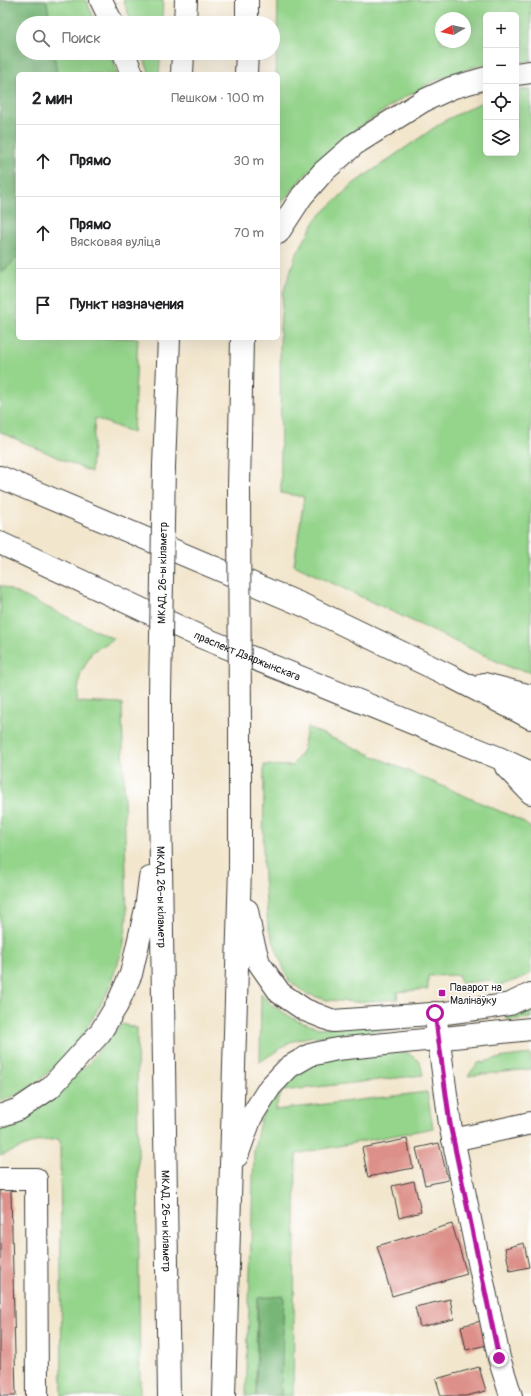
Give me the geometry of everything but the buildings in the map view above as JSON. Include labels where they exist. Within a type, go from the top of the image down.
[{"type":"main road","points":[[101,0],[109,16]]},
{"type":"main road","points":[[185,16],[186,0]]},
{"type":"main road","points":[[247,0],[247,16]]},
{"type":"main road","points":[[127,60],[131,72]]},
{"type":"main road","points":[[182,72],[183,60]]},
{"type":"main road","points":[[246,60],[246,72]]},
{"type":"main road","points":[[519,74],[531,72]]},
{"type":"main road","points":[[280,230],[302,196],[323,172],[354,144],[423,101],[451,88],[483,79]]},
{"type":"main road","name":"МКАД, 26-ы кіламетр","points":[[169,340],[164,466],[160,694],[160,800],[169,1396]]},
{"type":"main road","points":[[224,1396],[240,868],[240,487],[243,344]]},
{"type":"main road","points":[[0,477],[303,605],[450,676],[531,718]]},
{"type":"main road","name":"праспект Дзяржынскага","points":[[0,543],[201,637],[499,758],[531,774]]},
{"type":"main road","points":[[450,676],[531,696]]},
{"type":"main road","points":[[499,758],[531,793]]},
{"type":"main road","points":[[0,1116],[19,1108],[50,1088],[100,1033],[117,1005],[131,974],[146,909],[160,800]]},
{"type":"main road","points":[[240,868],[252,938],[259,963],[280,993],[305,1010],[333,1021],[435,1013],[510,1004],[531,994]]},
{"type":"main road","points":[[435,1013],[451,1132],[499,1358],[511,1396]]},
{"type":"main road","points":[[230,1174],[251,1117],[270,1087],[289,1067],[310,1055],[337,1049],[531,1029]]},
{"type":"main road","points":[[451,1132],[531,1123]]},
{"type":"main road","points":[[0,1179],[36,1178],[38,1396]]},
{"type":"green space","points":[[0,0],[86,0],[93,16],[16,16],[16,60],[113,60],[117,72],[16,72],[16,340],[138,340],[133,433],[95,418],[91,472],[0,432]]},
{"type":"green space","points":[[0,0],[45,0],[47,2],[49,16],[16,16],[16,60],[55,60],[57,72],[16,72],[16,258],[0,274]]},
{"type":"green space","points":[[123,0],[163,0],[162,16],[129,16]]},
{"type":"green space","points":[[278,0],[531,0],[531,61],[519,62],[519,12],[483,12],[483,66],[470,68],[434,81],[398,101],[363,125],[303,177],[280,205],[280,72],[276,72],[276,60],[280,60],[280,16],[278,16]]},
{"type":"green space","points":[[145,60],[160,60],[159,72],[149,72]]},
{"type":"green space","points":[[531,89],[531,672],[511,668],[294,565],[304,497],[281,493],[280,328],[283,293],[296,255],[317,218],[353,184],[444,121],[483,102],[483,156],[519,156],[519,91]]},
{"type":"green space","points":[[0,585],[114,639],[92,652],[80,675],[77,702],[122,704],[127,918],[123,949],[107,993],[84,1033],[63,1059],[40,1080],[23,1092],[0,1102]]},
{"type":"green space","points":[[307,727],[520,820],[531,828],[531,973],[522,978],[498,986],[491,980],[460,983],[459,975],[428,976],[428,989],[397,992],[398,999],[354,1002],[327,1000],[307,994],[288,980],[268,927],[263,865],[264,765],[292,766],[303,750]]},
{"type":"green space","points":[[261,993],[271,1005],[298,1021],[319,1028],[394,1024],[395,1030],[308,1037],[290,1042],[260,1062]]},
{"type":"green space","points":[[531,1007],[531,1018],[507,1020],[506,1014],[515,1013]]},
{"type":"green space","points":[[122,1024],[137,1028],[140,1396],[62,1396],[60,1139],[38,1141],[0,1156],[0,1124],[57,1091],[87,1065]]},
{"type":"green space","points":[[398,1051],[410,1054],[420,1062],[423,1075],[282,1091],[275,1110],[427,1092],[433,1128],[296,1154],[293,1396],[281,1396],[283,1296],[257,1301],[256,1396],[246,1396],[254,1150],[260,1121],[269,1100],[312,1060]]},
{"type":"green space","points":[[531,1054],[531,1069],[468,1076],[478,1063],[505,1057]]},
{"type":"green space","points":[[284,1296],[281,1396],[256,1396],[258,1298]]},
{"type":"place","name":"Паварот на Малінаўку","points":[[442,993]]},
{"type":"route","points":[[435,1013],[450,1124],[499,1358]]}]
